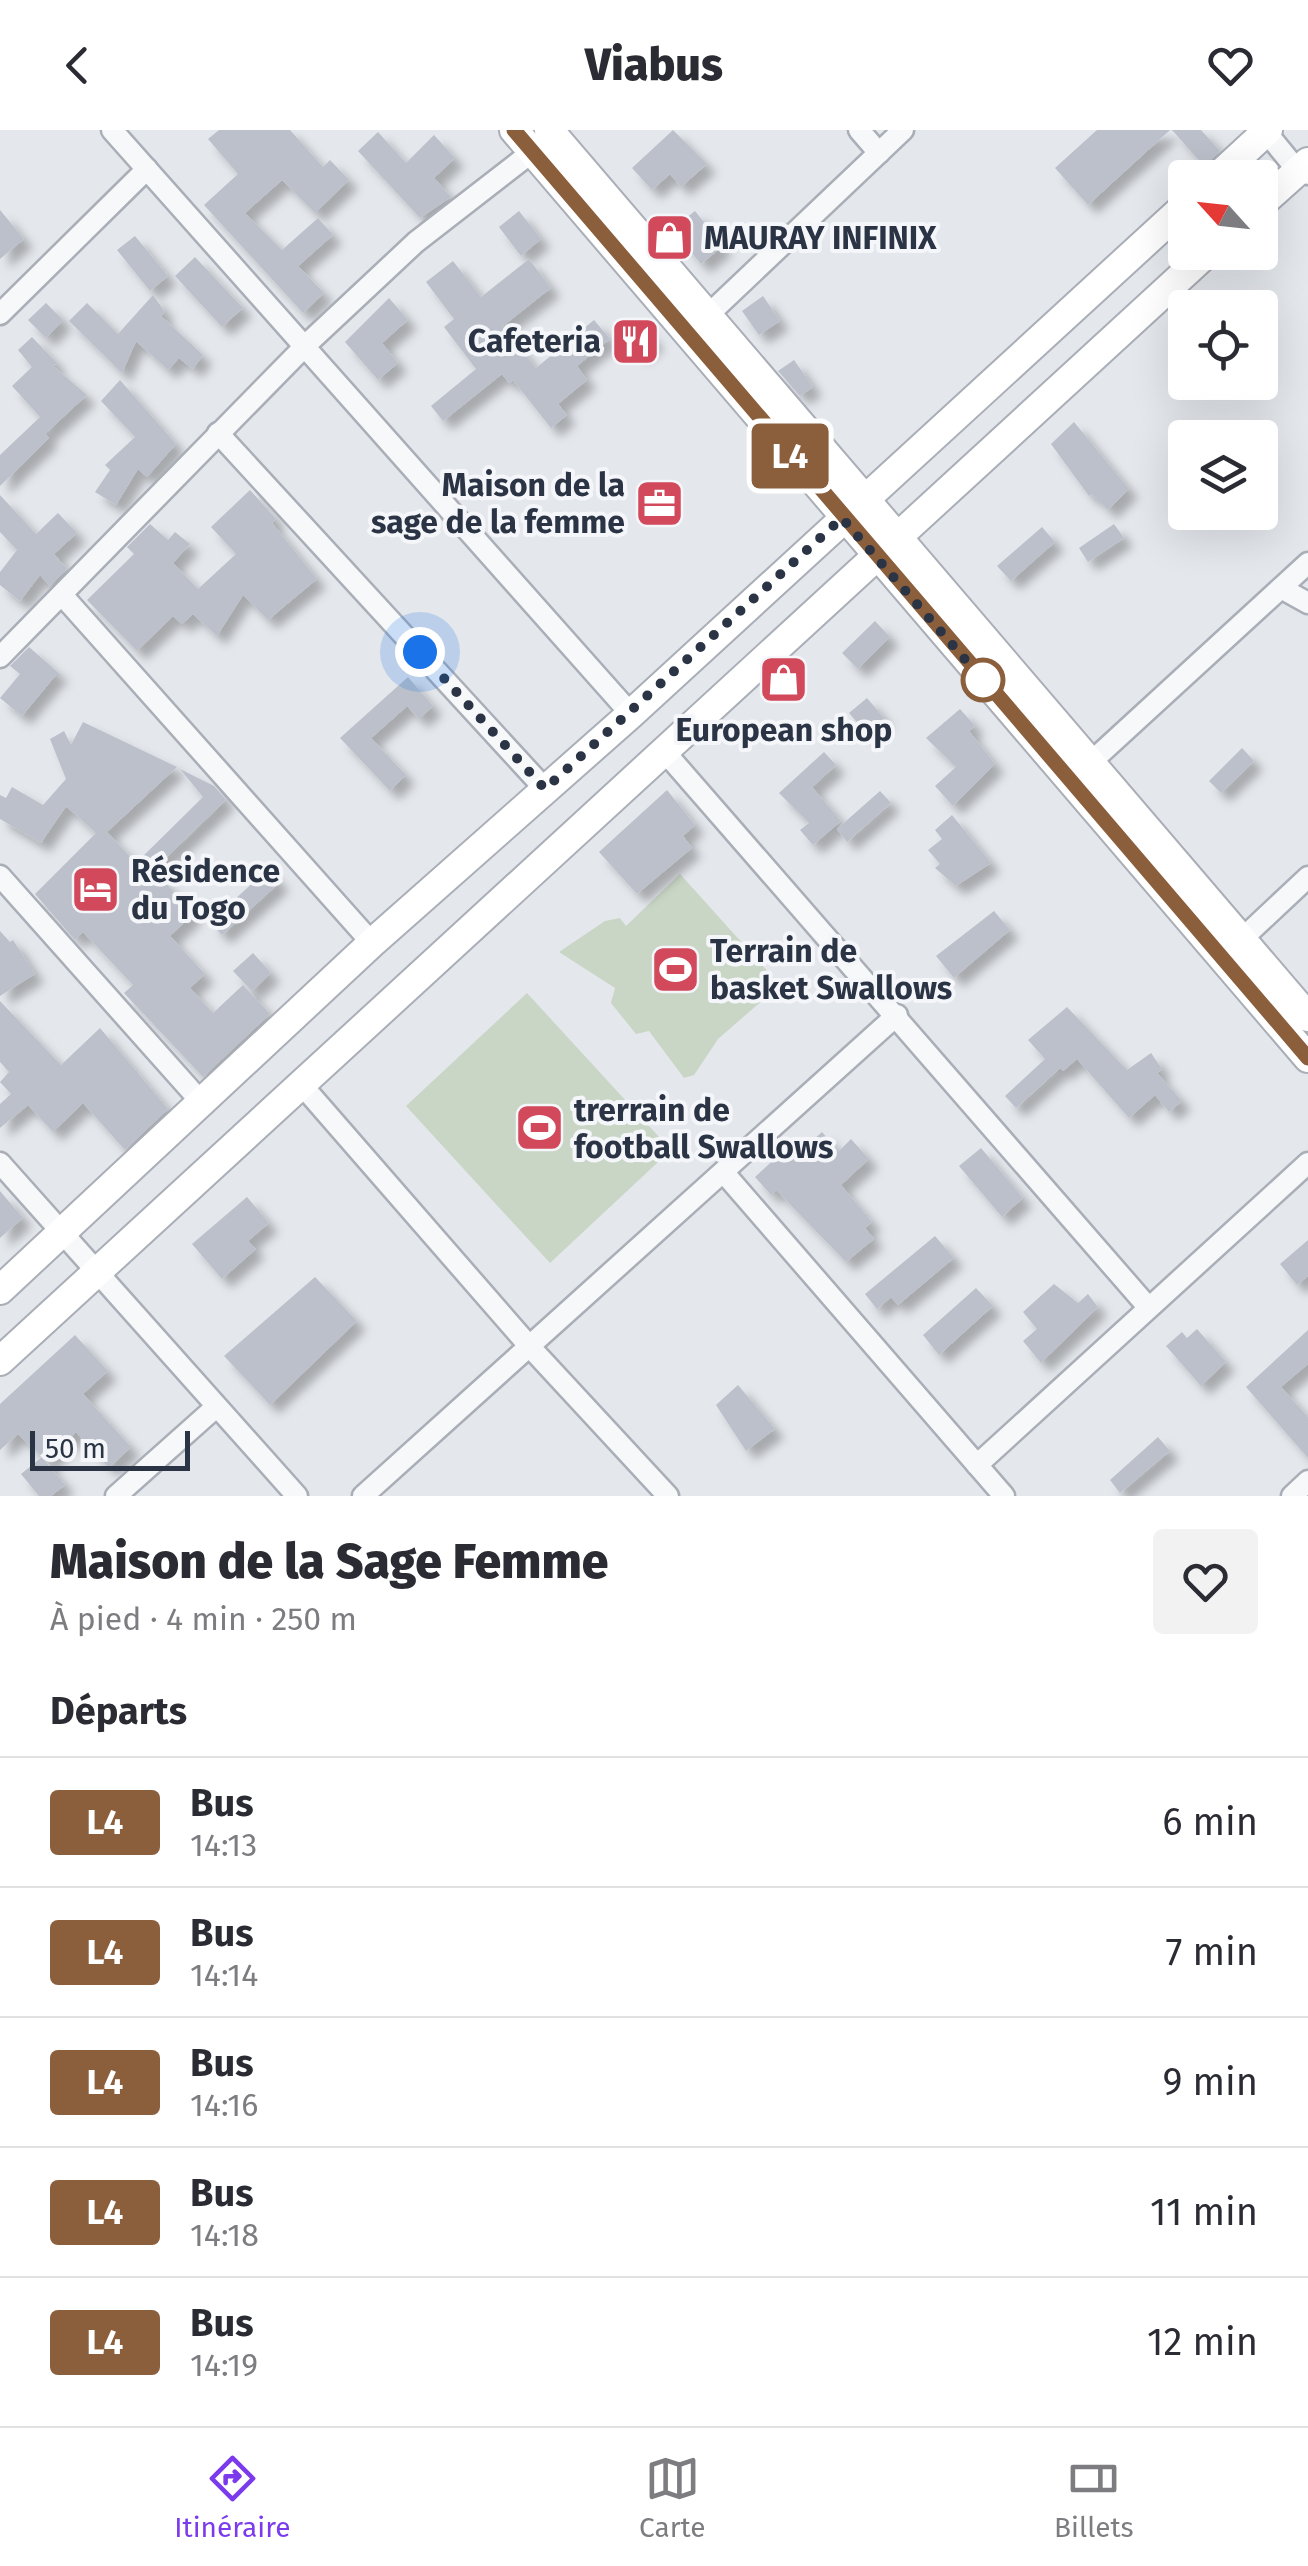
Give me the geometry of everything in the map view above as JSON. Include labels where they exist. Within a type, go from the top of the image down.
[{"type":"main road","points":[[514,130],[541,141],[708,315],[1308,1016]]},
{"type":"main road","points":[[1236,160],[1267,131]]},
{"type":"main road","points":[[541,141],[842,518],[1308,1058]]},
{"type":"main road","points":[[1278,191],[1305,169]]},
{"type":"main road","points":[[0,1290],[372,943],[631,714],[1168,221]]},
{"type":"main road","points":[[0,1361],[1189,270]]},
{"type":"street","points":[[112,130],[307,344],[631,714]]},
{"type":"street","points":[[858,130],[879,153]]},
{"type":"street","points":[[708,315],[903,130]]},
{"type":"street","points":[[1267,131],[1305,169]]},
{"type":"street","points":[[0,657],[307,344],[416,242],[541,141]]},
{"type":"street","points":[[0,314],[147,169]]},
{"type":"street","points":[[218,433],[545,789]]},
{"type":"street","points":[[1091,762],[1308,563]]},
{"type":"street","points":[[1281,588],[1308,603]]},
{"type":"street","points":[[64,596],[372,943]]},
{"type":"street","points":[[664,751],[1148,1306]]},
{"type":"street","points":[[0,876],[203,1104]]},
{"type":"street","points":[[1242,939],[1308,877]]},
{"type":"street","points":[[363,1496],[897,1016]]},
{"type":"street","points":[[301,1084],[530,1347],[668,1496]]},
{"type":"street","points":[[977,1465],[1308,1162]]},
{"type":"street","points":[[0,1163],[298,1496]]},
{"type":"street","points":[[725,1174],[1004,1496]]},
{"type":"street","points":[[116,1496],[216,1407]]},
{"type":"street","points":[[1292,1496],[1308,1482]]},
{"type":"green space","name":"Terrain de basket Swallows","points":[[680,874],[780,985],[718,1039],[694,1075],[684,1078],[649,1031],[636,1034],[611,1003],[615,988],[559,952],[605,921],[620,918],[626,926]]},
{"type":"green space","name":"trerrain de football Swallows","points":[[527,993],[671,1150],[550,1263],[406,1106]]},
{"type":"building","points":[[219,130],[290,130],[323,167],[330,160],[349,180],[315,213],[282,180],[245,213],[282,250],[318,218],[333,235],[298,266],[324,293],[303,313],[204,205],[238,174],[208,139]]},
{"type":"building","points":[[673,130],[707,164],[681,187],[670,174],[652,190],[632,168]]},
{"type":"building","points":[[1097,130],[1170,130],[1088,205],[1055,168]]},
{"type":"building","points":[[1172,130],[1201,130],[1220,151],[1210,160],[1199,160]]},
{"type":"building","points":[[378,132],[406,163],[434,135],[455,158],[434,178],[451,197],[420,218],[358,151]]},
{"type":"building","points":[[0,210],[24,239],[0,259]]},
{"type":"building","points":[[519,211],[541,239],[521,256],[499,227]]},
{"type":"building","points":[[695,211],[723,246],[701,264],[672,229]]},
{"type":"building","points":[[135,236],[168,276],[150,291],[117,250]]},
{"type":"building","points":[[195,257],[243,308],[222,327],[175,276]]},
{"type":"building","points":[[529,259],[551,288],[503,326],[536,368],[594,320],[610,339],[577,366],[587,380],[558,404],[567,415],[551,428],[513,380],[509,383],[502,374],[443,421],[431,406],[476,369],[444,327],[454,319],[426,282],[453,261],[481,297]]},
{"type":"building","points":[[153,295],[165,312],[161,316],[203,355],[193,369],[179,358],[168,370],[136,341],[122,373],[69,321],[87,303],[118,334]]},
{"type":"building","points":[[763,296],[780,321],[759,335],[742,311]]},
{"type":"building","points":[[389,298],[408,320],[382,343],[398,363],[378,380],[345,342]]},
{"type":"building","points":[[46,303],[63,320],[46,338],[28,320]]},
{"type":"building","points":[[637,319],[655,341],[639,354],[621,332]]},
{"type":"building","points":[[32,337],[57,363],[53,366],[87,395],[45,434],[49,438],[0,486],[0,455],[40,417],[12,386],[32,367],[18,350]]},
{"type":"building","points":[[794,360],[813,387],[800,396],[778,371]]},
{"type":"building","points":[[120,380],[176,444],[147,477],[138,469],[116,505],[95,492],[110,470],[105,465],[135,437],[101,401]]},
{"type":"building","points":[[1074,422],[1129,489],[1108,510],[1092,494],[1089,496],[1051,444]]},
{"type":"building","points":[[250,490],[276,519],[272,523],[317,579],[268,620],[243,595],[217,636],[193,614],[182,624],[173,616],[137,651],[87,600],[134,554],[127,547],[150,524],[168,540],[175,532],[190,544],[173,563],[198,589],[236,554],[211,527]]},
{"type":"building","points":[[0,495],[36,534],[58,513],[77,533],[54,554],[67,569],[50,586],[40,575],[20,601],[0,585],[0,572],[17,550],[0,532]]},
{"type":"building","points":[[1114,524],[1124,538],[1088,562],[1079,548]]},
{"type":"building","points":[[1042,527],[1055,542],[1011,581],[997,566]]},
{"type":"building","points":[[875,621],[890,637],[858,669],[842,653]]},
{"type":"building","points":[[29,647],[61,675],[56,675],[22,716],[0,698],[20,674],[10,666]]},
{"type":"building","points":[[408,677],[433,706],[419,719],[407,706],[371,738],[406,775],[390,791],[340,738]]},
{"type":"building","points":[[867,698],[884,718],[866,733],[849,713]]},
{"type":"building","points":[[960,709],[975,726],[969,731],[995,764],[953,806],[935,786],[956,767],[926,738]]},
{"type":"building","points":[[83,722],[177,767],[107,832],[136,863],[203,797],[180,769],[214,786],[226,800],[153,870],[194,913],[170,936],[205,974],[190,988],[213,1013],[243,985],[270,1014],[203,1077],[124,993],[133,985],[83,932],[75,940],[35,894],[96,833],[66,806],[41,843],[0,819],[0,795],[6,798],[12,787],[43,805],[66,779],[50,739],[64,731],[71,745]]},
{"type":"building","points":[[1242,748],[1254,761],[1221,793],[1209,781]]},
{"type":"building","points":[[824,752],[836,765],[812,787],[841,821],[813,845],[800,830],[809,823],[779,793]]},
{"type":"building","points":[[667,790],[695,825],[683,836],[692,848],[637,894],[599,852]]},
{"type":"building","points":[[880,791],[891,803],[847,842],[837,829]]},
{"type":"building","points":[[952,815],[991,863],[956,886],[935,868],[940,864],[928,850],[942,839],[935,830]]},
{"type":"building","points":[[268,869],[280,882],[222,935],[210,922]]},
{"type":"building","points":[[994,911],[1010,930],[954,978],[936,956]]},
{"type":"building","points":[[0,931],[10,942],[13,940],[35,974],[0,996]]},
{"type":"building","points":[[253,953],[271,973],[252,991],[233,971]]},
{"type":"building","points":[[0,1001],[61,1065],[100,1028],[168,1109],[125,1150],[83,1103],[53,1132],[28,1105],[0,1128],[0,1104],[11,1094],[0,1082],[9,1072],[0,1062]]},
{"type":"building","points":[[1067,1007],[1127,1070],[1151,1053],[1162,1069],[1157,1073],[1182,1101],[1169,1112],[1155,1095],[1129,1118],[1077,1059],[1063,1071],[1060,1068],[1016,1108],[1005,1096],[1045,1059],[1028,1040]]},
{"type":"building","points":[[822,1132],[839,1151],[851,1139],[869,1159],[841,1185],[872,1222],[865,1228],[874,1239],[846,1262],[776,1190],[771,1195],[755,1177],[794,1141],[802,1150]]},
{"type":"building","points":[[981,1148],[1023,1198],[1002,1217],[959,1166]]},
{"type":"building","points":[[0,1191],[23,1218],[0,1238]]},
{"type":"building","points":[[247,1197],[269,1223],[248,1241],[256,1249],[222,1279],[192,1244]]},
{"type":"building","points":[[935,1236],[954,1258],[898,1305],[891,1297],[877,1309],[865,1294]]},
{"type":"building","points":[[1308,1240],[1308,1276],[1297,1285],[1280,1264]]},
{"type":"building","points":[[315,1277],[357,1321],[270,1405],[224,1356]]},
{"type":"building","points":[[1054,1284],[1078,1303],[1088,1294],[1098,1307],[1041,1363],[1023,1341],[1037,1329],[1023,1312]]},
{"type":"building","points":[[976,1288],[993,1306],[939,1355],[923,1335]]},
{"type":"building","points":[[1197,1329],[1226,1362],[1201,1386],[1166,1346],[1182,1332],[1187,1338]]},
{"type":"building","points":[[1308,1330],[1308,1364],[1281,1387],[1308,1417],[1308,1458],[1246,1387]]},
{"type":"building","points":[[75,1335],[108,1371],[83,1394],[131,1447],[109,1468],[76,1432],[48,1462],[18,1434],[0,1450],[0,1404]]},
{"type":"building","points":[[738,1385],[775,1429],[746,1451],[716,1405]]},
{"type":"building","points":[[1158,1437],[1170,1451],[1120,1493],[1110,1480]]},
{"type":"building","points":[[42,1457],[65,1485],[51,1496],[39,1496],[21,1474]]},
{"type":"bus line","name":"L4","points":[[514,130],[842,518],[1308,1058]]},
{"type":"place","name":"MAURAY INFINIX","points":[[669,238]]},
{"type":"place","name":"Cafeteria","points":[[636,341]]},
{"type":"place","name":"Maison de la sage de la femme","points":[[660,503]]},
{"type":"place","name":"European shop","points":[[784,680]]},
{"type":"place","name":"Résidence du Togo","points":[[96,889]]},
{"type":"place","name":"Terrain de basket Swallows","points":[[675,969]]},
{"type":"place","name":"trerrain de football Swallows","points":[[539,1128]]},
{"type":"route","points":[[420,652],[545,789],[842,518],[983,680]]}]
